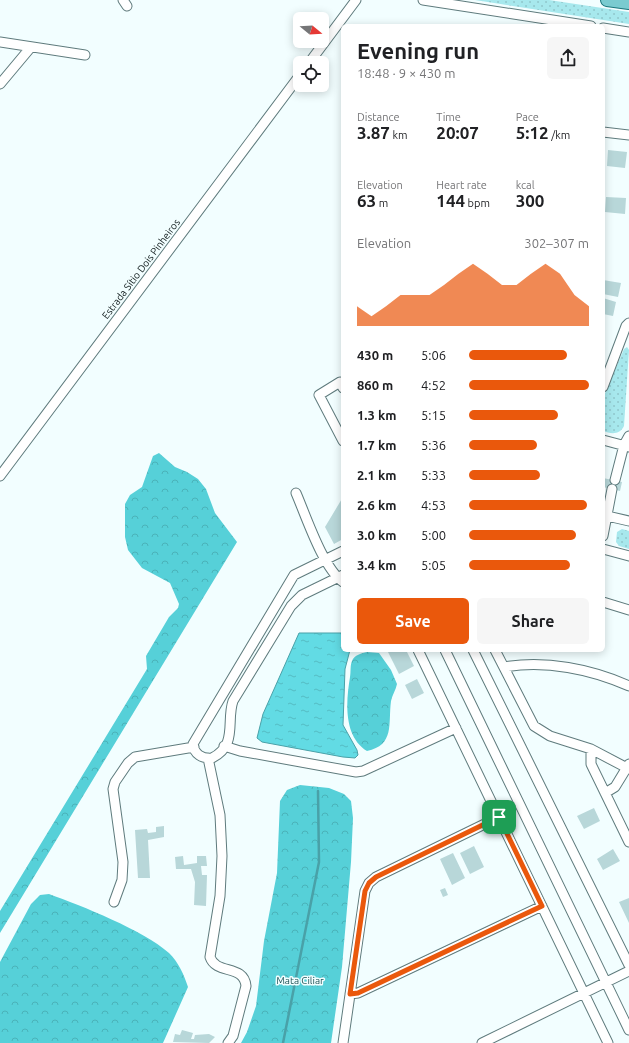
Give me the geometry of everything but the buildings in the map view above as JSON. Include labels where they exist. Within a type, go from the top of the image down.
[{"type":"main road","points":[[607,0],[629,3]]},
{"type":"street","points":[[314,56],[356,0]]},
{"type":"street","points":[[423,0],[578,24]]},
{"type":"street","points":[[605,29],[629,32]]},
{"type":"street","points":[[0,42],[85,55]]},
{"type":"street","points":[[0,84],[31,47]]},
{"type":"street","name":"Estrada Sítio Dois Pinheiros","points":[[0,476],[293,84]]},
{"type":"street","points":[[605,132],[629,135]]},
{"type":"street","points":[[605,382],[626,326],[629,323]]},
{"type":"street","points":[[341,384],[340,382],[319,395],[341,437]]},
{"type":"street","points":[[629,436],[605,515],[629,521]]},
{"type":"street","points":[[605,443],[627,446]]},
{"type":"street","points":[[296,492],[325,559],[341,578],[302,595],[291,606],[233,701],[230,712],[231,730],[224,746],[216,756],[208,758],[199,756],[193,744],[294,575],[325,559],[341,552]]},
{"type":"street","points":[[605,550],[629,556]]},
{"type":"street","points":[[605,603],[629,610]]},
{"type":"street","points":[[419,652],[608,1043]]},
{"type":"street","points":[[446,652],[629,1030]]},
{"type":"street","points":[[474,652],[629,966]]},
{"type":"street","points":[[496,652],[534,726],[550,736],[591,749],[628,767],[615,786],[606,794]]},
{"type":"street","points":[[504,667],[537,665],[566,667],[597,674],[629,686]]},
{"type":"street","points":[[224,746],[240,751],[356,772],[363,771],[456,728]]},
{"type":"street","points":[[114,902],[122,880],[123,862],[113,796],[115,782],[128,763],[135,757],[194,747]]},
{"type":"street","points":[[591,749],[591,764],[629,842]]},
{"type":"street","points":[[208,758],[220,814],[222,856],[220,896],[210,957],[212,963],[217,966],[240,974],[244,979],[246,986],[233,1036],[228,1043]]},
{"type":"street","points":[[343,1043],[365,891],[369,883],[376,877],[499,817]]},
{"type":"street","points":[[350,994],[358,993],[542,906]]},
{"type":"street","points":[[482,1043],[629,971]]},
{"type":"shaded area","points":[[475,0],[549,0],[629,12],[629,24]]},
{"type":"shaded area","points":[[627,347],[629,350],[624,426],[618,432],[609,433],[605,432],[605,393],[624,349]]},
{"type":"shaded area","points":[[622,529],[629,531],[629,549],[619,546],[616,542],[617,532]]},
{"type":"green space","points":[[159,453],[175,467],[198,479],[206,489],[215,513],[237,542],[0,933],[0,911],[147,669],[146,656],[169,617],[178,608],[179,604],[170,583],[142,568],[128,550],[125,537],[125,504],[130,495],[142,487],[153,456]]},
{"type":"green space","points":[[367,652],[379,653],[391,670],[397,684],[391,701],[386,739],[376,748],[367,751],[359,744],[354,736],[350,727],[347,707],[351,663],[356,656]]},
{"type":"green space","name":"Mata Ciliar","points":[[300,785],[329,788],[344,794],[351,801],[353,818],[351,862],[342,967],[331,1043],[241,1043],[247,1032],[256,1006],[264,941],[277,873],[280,801],[287,790]]},
{"type":"green space","points":[[49,894],[112,919],[128,927],[158,944],[176,961],[188,987],[163,1043],[0,1043],[0,962],[31,904],[40,895]]},
{"type":"water","points":[[299,633],[341,633],[341,652],[349,652],[345,669],[343,725],[357,750],[358,755],[355,758],[343,757],[262,742],[257,738],[263,714]]},
{"type":"waterway","points":[[283,1043],[319,862],[318,791]]},
{"type":"route","points":[[499,817],[542,906],[358,993],[350,994],[365,891],[372,879],[499,817]]}]
